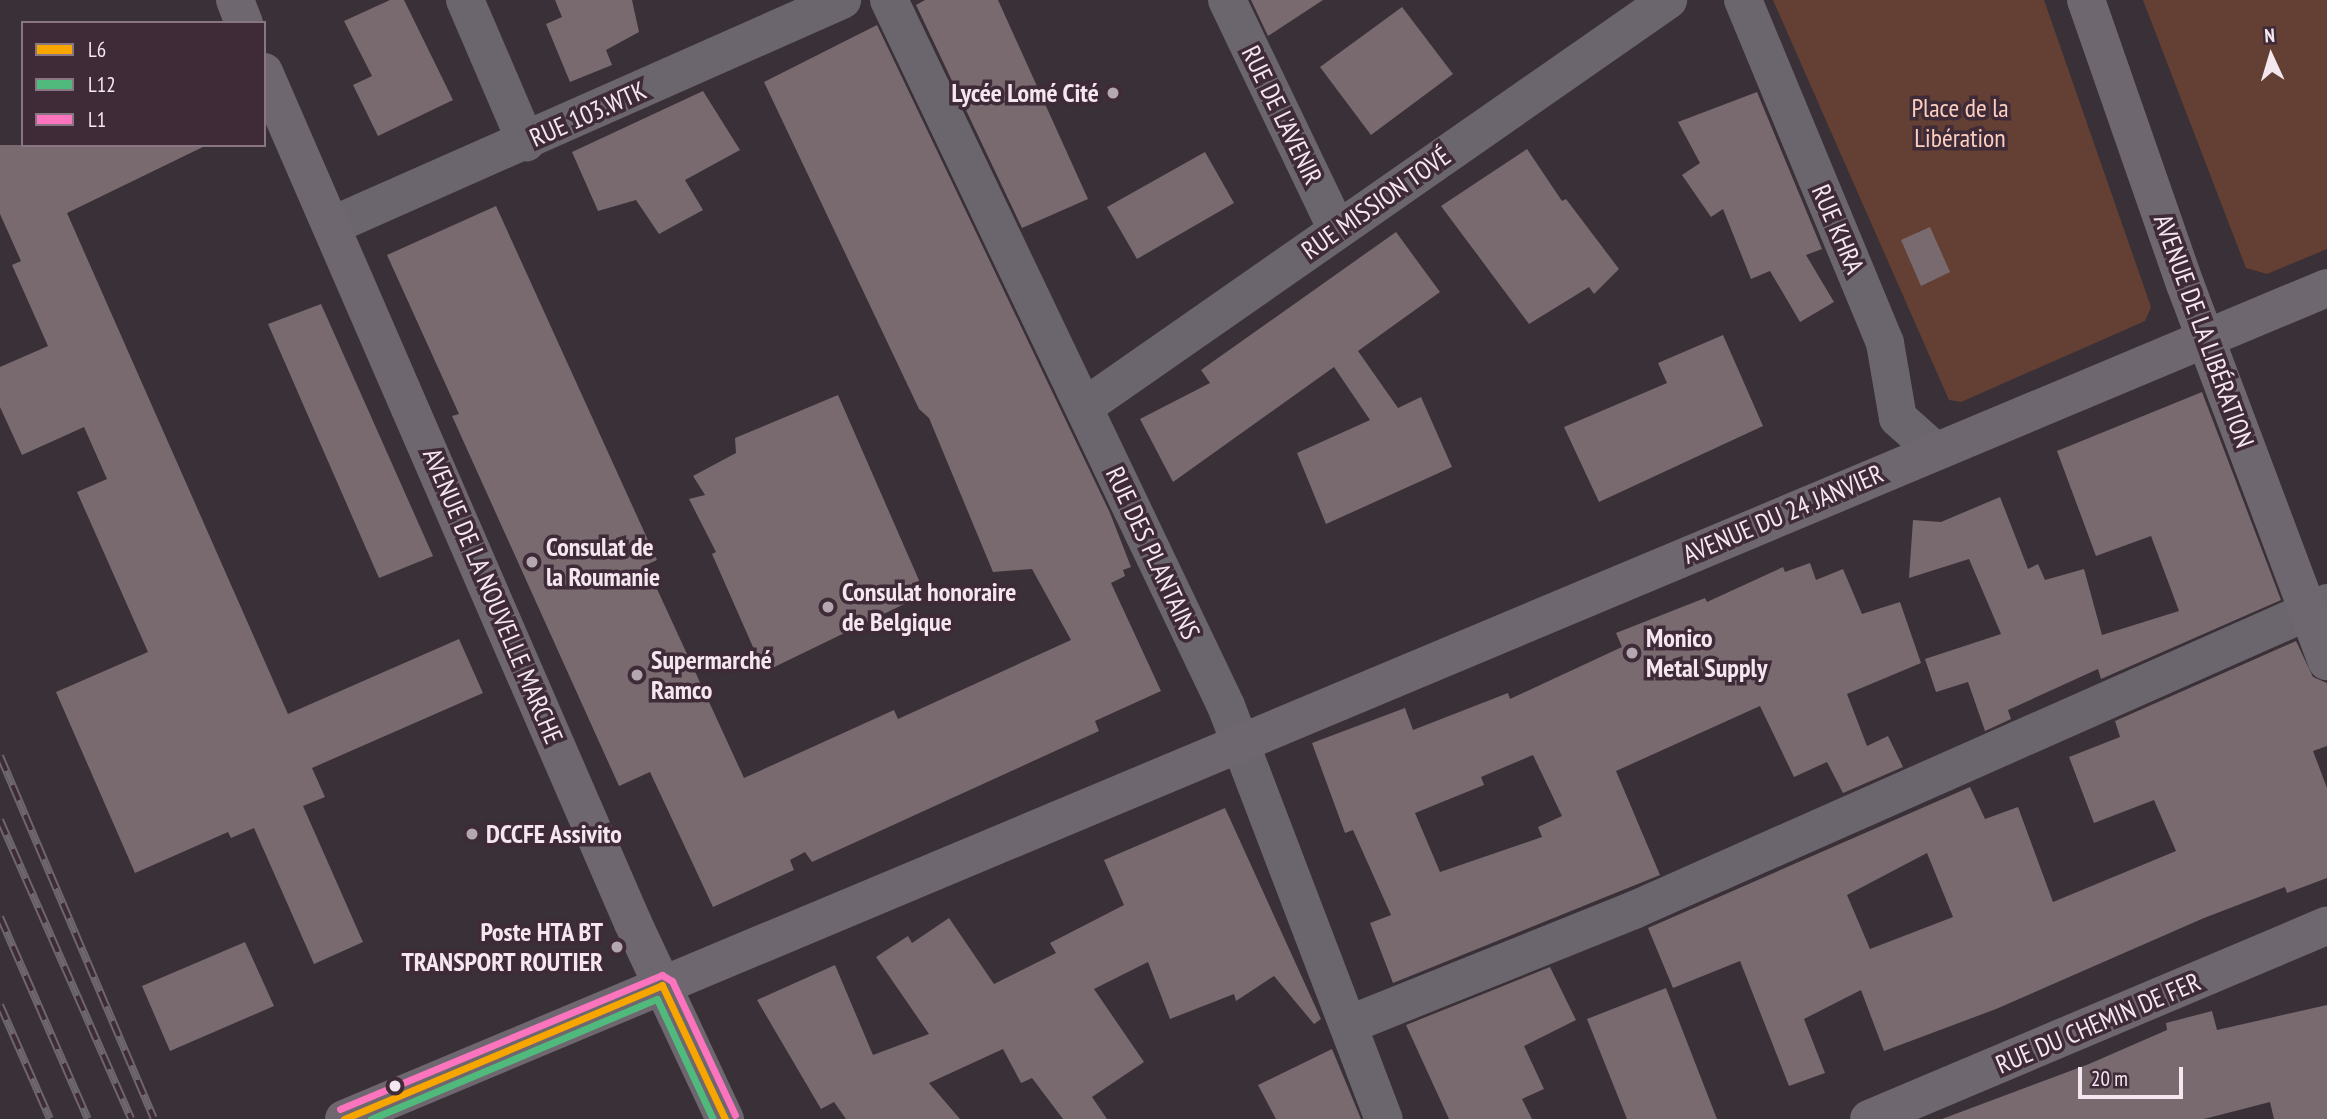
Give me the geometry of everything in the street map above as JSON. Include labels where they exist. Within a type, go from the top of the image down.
[{"type":"street","points":[[234,0],[243,21]]},
{"type":"street","points":[[464,0],[526,142]]},
{"type":"street","name":"RUE 103.WTK","points":[[331,226],[842,0]]},
{"type":"street","name":"RUE DES PLANTAINS","points":[[889,0],[1226,706],[1384,1119]]},
{"type":"street","name":"RUE DE L'AVENIR","points":[[1227,0],[1337,230]]},
{"type":"street","name":"RUE MISSION TOVÉ","points":[[1084,407],[1668,0]]},
{"type":"street","name":"RUE KHRA","points":[[1743,0],[1885,343],[1898,418],[1935,451]]},
{"type":"street","name":"AVENUE DE LA LIBÉRATION","points":[[2086,0],[2206,340],[2317,607],[2327,661]]},
{"type":"street","name":"AVENUE DE LA NOUVELLE MARCHE","points":[[266,77],[662,985],[725,1119]]},
{"type":"street","name":"AVENUE DU 24 JANVIER","points":[[662,985],[2327,288]]},
{"type":"street","points":[[1348,1026],[1634,910],[2317,607]]},
{"type":"street","name":"RUE DU CHEMIN DE FER","points":[[1869,1119],[2327,926]]},
{"type":"street","points":[[344,1119],[662,985]]},
{"type":"green space","name":"Place de la Libération","points":[[1773,0],[2044,0],[2151,307],[2145,321],[1961,402],[1949,400]]},
{"type":"green space","points":[[2143,0],[2327,0],[2327,249],[2267,274],[2246,268]]},
{"type":"building","points":[[390,0],[404,0],[453,100],[378,136],[353,85],[372,76],[344,21]]},
{"type":"building","points":[[555,0],[632,0],[639,32],[606,50],[612,65],[570,82],[546,24],[562,17]]},
{"type":"building","points":[[925,0],[998,0],[1088,199],[1022,228],[916,5]]},
{"type":"building","points":[[1251,0],[1323,0],[1268,36]]},
{"type":"building","points":[[1402,7],[1453,74],[1371,135],[1320,67]]},
{"type":"building","points":[[877,25],[1110,513],[1131,567],[1123,570],[1125,576],[1111,583],[1161,691],[1095,721],[1099,731],[812,862],[805,852],[790,860],[794,870],[713,907],[650,772],[619,786],[452,416],[459,414],[387,255],[496,206],[657,560],[646,565],[744,778],[894,710],[898,719],[1071,640],[1032,569],[993,572],[929,418],[919,409],[764,82]]},
{"type":"building","points":[[703,91],[740,150],[685,180],[703,210],[659,234],[636,200],[598,211],[572,152]]},
{"type":"building","points":[[1757,92],[1822,249],[1806,255],[1834,302],[1800,322],[1770,271],[1751,279],[1723,209],[1711,217],[1682,175],[1700,163],[1678,122]]},
{"type":"building","points":[[0,145],[203,147],[67,213],[288,714],[459,639],[483,693],[312,768],[325,797],[303,806],[363,942],[314,964],[254,828],[231,838],[228,832],[135,873],[56,692],[148,652],[77,492],[107,479],[84,427],[22,455],[0,407],[0,367],[48,346],[12,265],[21,261],[0,214]]},
{"type":"building","points":[[1527,149],[1562,201],[1566,199],[1619,269],[1594,294],[1589,287],[1529,324],[1441,206]]},
{"type":"building","points":[[1205,152],[1234,203],[1137,259],[1107,207]]},
{"type":"building","points":[[1930,227],[1950,272],[1921,286],[1901,240]]},
{"type":"building","points":[[1396,232],[1440,292],[1358,351],[1398,408],[1421,397],[1452,467],[1326,524],[1297,453],[1370,420],[1334,367],[1173,482],[1140,419],[1210,383],[1201,370]]},
{"type":"building","points":[[321,304],[433,556],[379,578],[268,324]]},
{"type":"building","points":[[1723,335],[1763,426],[1599,502],[1564,427],[1667,383],[1658,363]]},
{"type":"building","points":[[2202,392],[2281,600],[2101,679],[2098,669],[2008,710],[2011,719],[1985,731],[1968,682],[1936,692],[1925,659],[2001,634],[1969,559],[1909,578],[1913,520],[1941,522],[2000,497],[2028,569],[2038,564],[2045,580],[2084,569],[2102,635],[2179,611],[2151,536],[2096,556],[2057,451]]},
{"type":"building","points":[[838,395],[925,594],[764,672],[712,554],[716,552],[689,499],[705,495],[693,476],[736,453],[735,438]]},
{"type":"building","points":[[1810,563],[1816,580],[1843,569],[1862,614],[1900,602],[1921,663],[1847,694],[1867,746],[1888,736],[1903,767],[1843,793],[1827,762],[1794,777],[1760,706],[1616,771],[1660,875],[1393,983],[1370,923],[1391,915],[1353,830],[1345,833],[1312,743],[1405,708],[1413,730],[1508,693],[1510,699],[1622,647],[1616,633],[1705,598],[1707,602],[1783,567],[1785,572]],"holes":[[[1533,755],[1562,816],[1538,827],[1542,837],[1440,872],[1415,813],[1484,785],[1481,777]]]},
{"type":"building","points":[[2296,641],[2313,677],[2327,683],[2327,746],[2313,751],[2327,788],[2327,878],[2287,893],[2285,887],[2204,918],[1996,1009],[1884,1051],[1861,990],[1804,1019],[1825,1073],[1789,1086],[1740,961],[1673,988],[1648,928],[1970,787],[1985,819],[2018,807],[2053,902],[2176,851],[2154,800],[2094,823],[2069,757],[2120,737],[2115,721]],"holes":[[[1927,853],[1953,917],[1870,949],[1847,895]]]},
{"type":"building","points":[[1225,808],[1321,1019],[1314,1024],[1274,976],[1236,1001],[1234,994],[1170,1019],[1148,962],[1094,989],[1144,1062],[1092,1097],[1107,1119],[1063,1119],[1032,1078],[1021,1083],[1003,1049],[929,1083],[960,1119],[846,1119],[834,1102],[821,1109],[757,1000],[835,965],[873,1055],[929,1034],[876,957],[908,936],[912,943],[949,918],[994,984],[1056,953],[1050,943],[1124,905],[1104,860]]},
{"type":"building","points":[[245,942],[274,1006],[170,1051],[142,986]]},
{"type":"building","points":[[1550,967],[1576,1020],[1524,1046],[1544,1089],[1522,1099],[1532,1119],[1449,1119],[1406,1025]]},
{"type":"building","points":[[1666,988],[1717,1119],[1627,1119],[1587,1019]]},
{"type":"building","points":[[2327,1005],[2327,1119],[2274,1119],[2270,1102],[2204,1119],[1942,1119],[2089,1064],[2167,1030],[2166,1023],[2212,1011],[2217,1030]]},
{"type":"building","points":[[1332,1049],[1361,1119],[1276,1119],[1258,1085]]},
{"type":"railway","points":[[0,756],[154,1118]]},
{"type":"railway","points":[[0,820],[131,1119]]},
{"type":"railway","points":[[0,917],[88,1119]]},
{"type":"railway","points":[[0,1005],[50,1119]]},
{"type":"transit line","name":"L1","points":[[340,1109],[662,975],[672,981],[735,1115]]},
{"type":"transit line","name":"L6","points":[[662,985],[725,1119]]},
{"type":"transit line","name":"L6","points":[[344,1119],[662,985]]},
{"type":"transit line","name":"L12","points":[[371,1119],[657,999],[713,1119]]},
{"type":"place","name":"Lycée Lomé Cité","points":[[1113,93]]},
{"type":"place","name":"Consulat de la Roumanie","points":[[532,562]]},
{"type":"place","name":"Consulat honoraire de Belgique","points":[[828,607]]},
{"type":"place","name":"Monico Metal Supply","points":[[1632,653]]},
{"type":"place","name":"Supermarché Ramco","points":[[637,675]]},
{"type":"place","name":"DCCFE Assivito","points":[[472,834]]},
{"type":"place","name":"Poste HTA BT TRANSPORT ROUTIER","points":[[617,947]]}]
